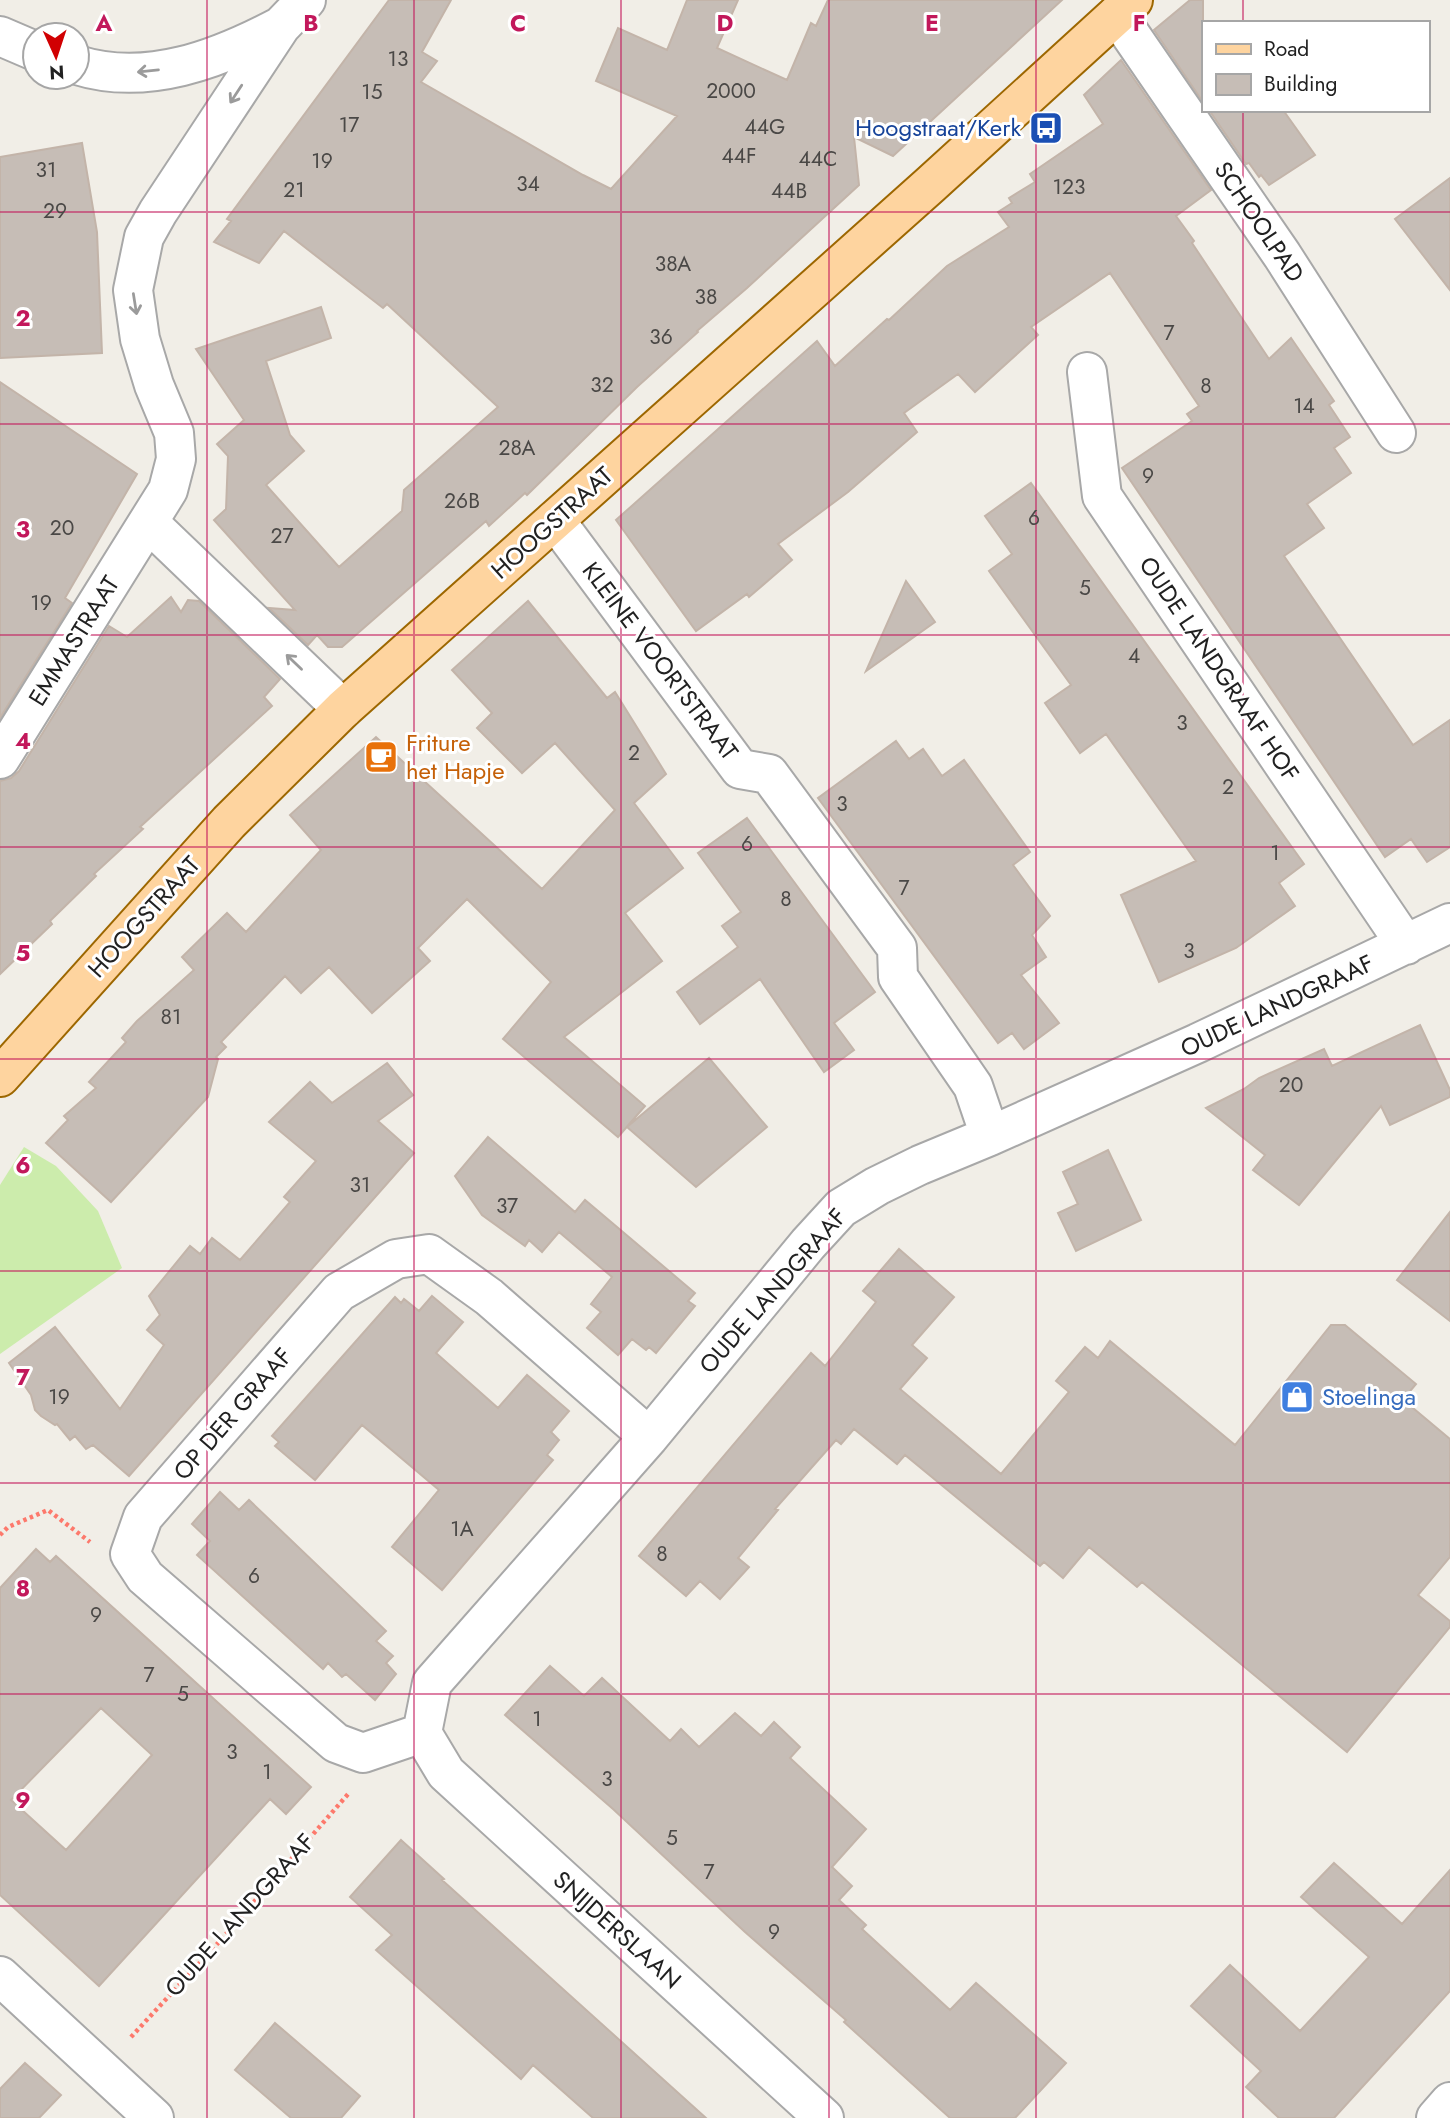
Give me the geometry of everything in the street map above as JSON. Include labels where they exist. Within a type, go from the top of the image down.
[{"type":"main road","name":"HOOGSTRAAT","points":[[0,1076],[229,822],[343,709],[920,195],[1125,7]]},
{"type":"street","name":"SCHOOLPAD","points":[[1125,7],[1396,433]]},
{"type":"street","points":[[91,69],[134,72],[186,67],[236,50],[293,13]]},
{"type":"street","name":"EMMASTRAAT","points":[[0,759],[168,490],[176,459],[174,433],[154,385],[140,339],[133,290],[144,237],[158,212],[293,13]]},
{"type":"street","points":[[0,36],[21,45]]},
{"type":"street","name":"OUDE LANDGRAAF HOF","points":[[1087,372],[1102,496],[1406,945]]},
{"type":"street","name":"KLEINE VOORTSTRAAT","points":[[555,520],[740,769],[769,774],[897,948],[898,977],[973,1086],[990,1136]]},
{"type":"street","points":[[149,523],[343,709]]},
{"type":"street","name":"OUDE LANDGRAAF","points":[[422,1733],[432,1683],[649,1437],[808,1244],[841,1209],[877,1186],[920,1165],[990,1136],[1450,923]]},
{"type":"street","name":"OP DER GRAAF","points":[[130,1554],[143,1517],[339,1292],[396,1259],[429,1254],[489,1297],[649,1437]]},
{"type":"street","points":[[130,1554],[145,1577],[336,1743],[363,1753],[422,1733]]},
{"type":"street","name":"SNIJDERSLAAN","points":[[422,1733],[446,1773],[824,2118]]},
{"type":"street","points":[[0,1976],[154,2118]]},
{"type":"street","points":[[1436,2118],[1450,2102]]},
{"type":"path","points":[[0,1535],[8,1527],[48,1510],[94,1545],[130,1554]]},
{"type":"path","name":"OUDE LANDGRAAF","points":[[102,2069],[219,1942],[354,1787],[363,1753]]},
{"type":"green space","points":[[24,1147],[56,1166],[98,1211],[122,1268],[0,1354],[0,1185]]},
{"type":"building","points":[[389,0],[451,0],[422,52],[437,61],[421,82],[611,189],[677,116],[596,81],[618,28],[667,50],[687,0],[738,0],[717,48],[787,80],[811,23],[816,26],[828,0],[1062,0],[893,156],[854,137],[859,185],[637,387],[527,495],[525,493],[489,526],[486,521],[342,647],[328,647],[317,635],[308,645],[269,608],[295,610],[214,520],[226,509],[228,456],[217,444],[244,420],[196,349],[321,307],[331,338],[266,361],[290,435],[304,451],[266,485],[339,567],[402,511],[404,490],[498,407],[387,304],[383,308],[284,231],[259,263],[214,242],[231,221],[227,219]]},
{"type":"building","points":[[1190,0],[1203,0],[1202,101],[1154,30]]},
{"type":"building","points":[[1121,60],[1211,190],[1176,216],[1194,241],[1192,243],[1269,359],[1291,338],[1334,401],[1329,405],[1350,437],[1334,448],[1351,473],[1307,504],[1324,528],[1284,556],[1413,745],[1450,720],[1450,847],[1427,862],[1411,839],[1385,857],[1122,468],[1192,421],[1187,414],[1199,406],[1110,273],[1031,327],[1038,335],[975,392],[958,374],[904,413],[917,432],[848,492],[778,544],[792,560],[749,597],[747,594],[696,631],[616,520],[817,341],[835,366],[947,266],[1009,227],[998,212],[1012,203],[1009,198],[1035,182],[1030,174],[1103,124],[1084,95]]},
{"type":"building","points":[[1210,112],[1284,112],[1315,155],[1269,185],[1249,163],[1246,164]]},
{"type":"building","points":[[82,143],[97,232],[102,353],[0,358],[0,157]]},
{"type":"building","points":[[1450,178],[1450,290],[1395,219]]},
{"type":"building","points":[[0,382],[137,474],[65,598],[72,603],[0,718]]},
{"type":"building","points":[[1031,483],[1304,864],[1279,883],[1295,906],[1236,948],[1159,982],[1121,895],[1196,861],[1106,734],[1080,753],[1045,703],[1071,685],[989,571],[1012,554],[985,516]]},
{"type":"building","points":[[906,581],[935,622],[866,671]]},
{"type":"building","points":[[171,597],[181,612],[188,600],[199,601],[280,679],[264,697],[272,706],[140,827],[143,829],[94,874],[96,876],[50,921],[52,924],[0,974],[0,781],[11,778],[19,771],[109,626],[127,637]]},
{"type":"building","points":[[528,601],[607,698],[615,692],[666,774],[634,803],[683,868],[625,913],[662,961],[564,1037],[645,1106],[618,1137],[503,1039],[551,982],[467,899],[418,948],[430,961],[372,1013],[329,967],[301,993],[285,976],[221,1042],[226,1047],[216,1057],[218,1059],[208,1097],[111,1202],[46,1143],[68,1120],[64,1116],[96,1088],[89,1082],[126,1042],[122,1038],[194,970],[182,957],[227,913],[246,932],[321,850],[290,815],[376,737],[542,889],[615,810],[555,743],[522,773],[477,728],[492,713],[452,670]]},
{"type":"building","points":[[896,741],[909,759],[923,749],[942,776],[964,760],[1030,852],[1013,865],[1050,916],[1032,935],[1046,957],[1021,975],[1059,1023],[1024,1049],[1012,1033],[998,1043],[818,798]]},
{"type":"building","points":[[747,818],[875,992],[834,1023],[854,1050],[824,1072],[760,979],[700,1024],[677,992],[738,947],[722,926],[741,912],[698,853]]},
{"type":"building","points":[[1420,1025],[1450,1090],[1450,1097],[1390,1125],[1381,1106],[1299,1205],[1253,1170],[1265,1155],[1206,1108],[1244,1089],[1259,1078],[1324,1049],[1332,1066]]},
{"type":"building","points":[[709,1058],[767,1127],[696,1187],[627,1127]]},
{"type":"building","points":[[387,1063],[413,1095],[378,1121],[414,1153],[129,1476],[93,1445],[86,1449],[75,1436],[70,1440],[57,1424],[41,1416],[35,1410],[31,1395],[9,1363],[55,1327],[120,1409],[164,1345],[147,1330],[160,1315],[149,1296],[190,1246],[200,1254],[212,1238],[240,1260],[290,1202],[284,1197],[316,1161],[269,1122],[310,1082],[332,1103]]},
{"type":"building","points":[[488,1137],[575,1212],[585,1200],[695,1293],[688,1301],[695,1306],[656,1353],[649,1347],[646,1350],[632,1339],[618,1355],[587,1328],[601,1312],[591,1304],[612,1277],[559,1232],[542,1252],[529,1240],[525,1246],[482,1215],[455,1176]]},
{"type":"building","points":[[1108,1150],[1141,1220],[1076,1251],[1058,1213],[1078,1204],[1063,1172]]},
{"type":"building","points":[[1450,1212],[1450,1321],[1397,1280]]},
{"type":"building","points":[[899,1249],[954,1297],[912,1345],[927,1358],[900,1389],[1001,1474],[1069,1392],[1056,1381],[1085,1347],[1098,1358],[1110,1341],[1235,1445],[1331,1325],[1345,1325],[1416,1384],[1405,1397],[1409,1400],[1407,1403],[1450,1439],[1450,1557],[1418,1595],[1450,1621],[1450,1627],[1347,1752],[1142,1582],[1137,1587],[1089,1547],[1063,1578],[1044,1562],[1040,1566],[905,1455],[897,1464],[854,1429],[841,1444],[836,1440],[775,1509],[778,1510],[738,1558],[749,1567],[720,1599],[700,1581],[686,1596],[639,1556],[811,1353],[825,1366],[876,1302],[863,1291]]},
{"type":"building","points":[[432,1296],[463,1322],[436,1353],[498,1408],[527,1375],[569,1411],[551,1432],[559,1440],[547,1455],[553,1460],[442,1590],[392,1547],[439,1490],[362,1425],[315,1480],[275,1446],[279,1442],[272,1436],[395,1297],[401,1303],[404,1299],[419,1311]]},
{"type":"building","points":[[220,1492],[239,1510],[249,1500],[386,1631],[376,1641],[393,1656],[386,1663],[396,1674],[375,1700],[346,1674],[342,1677],[328,1663],[323,1669],[197,1555],[210,1541],[192,1524]]},
{"type":"building","points":[[36,1549],[50,1562],[56,1556],[311,1787],[286,1814],[270,1799],[99,1986],[0,1895],[0,1588]],"holes":[[[101,1708],[152,1755],[66,1850],[11,1800]]]},
{"type":"building","points":[[550,1666],[584,1696],[602,1678],[670,1741],[681,1729],[699,1747],[735,1713],[761,1736],[774,1722],[800,1747],[790,1758],[866,1829],[832,1867],[852,1886],[839,1900],[866,1925],[862,1929],[950,2010],[976,1983],[1066,2063],[1015,2118],[950,2118],[844,2022],[846,2020],[505,1715]]},
{"type":"building","points":[[401,1840],[706,2118],[593,2118],[533,2065],[521,2079],[376,1950],[392,1935],[350,1897]]},
{"type":"building","points":[[1334,1863],[1402,1924],[1450,1870],[1450,1991],[1334,2118],[1279,2118],[1246,2087],[1261,2071],[1191,2006],[1230,1965],[1300,2031],[1369,1957],[1301,1897]]},
{"type":"building","points":[[275,2023],[360,2096],[341,2118],[291,2118],[235,2070]]},
{"type":"building","points":[[25,2063],[61,2095],[39,2118],[0,2118],[0,2089]]},
{"type":"place","name":"Hoogstraat/Kerk","points":[[1046,128]]},
{"type":"place","name":"Friture het Hapje","points":[[381,757]]},
{"type":"place","name":"Stoelinga","points":[[1297,1397]]}]
